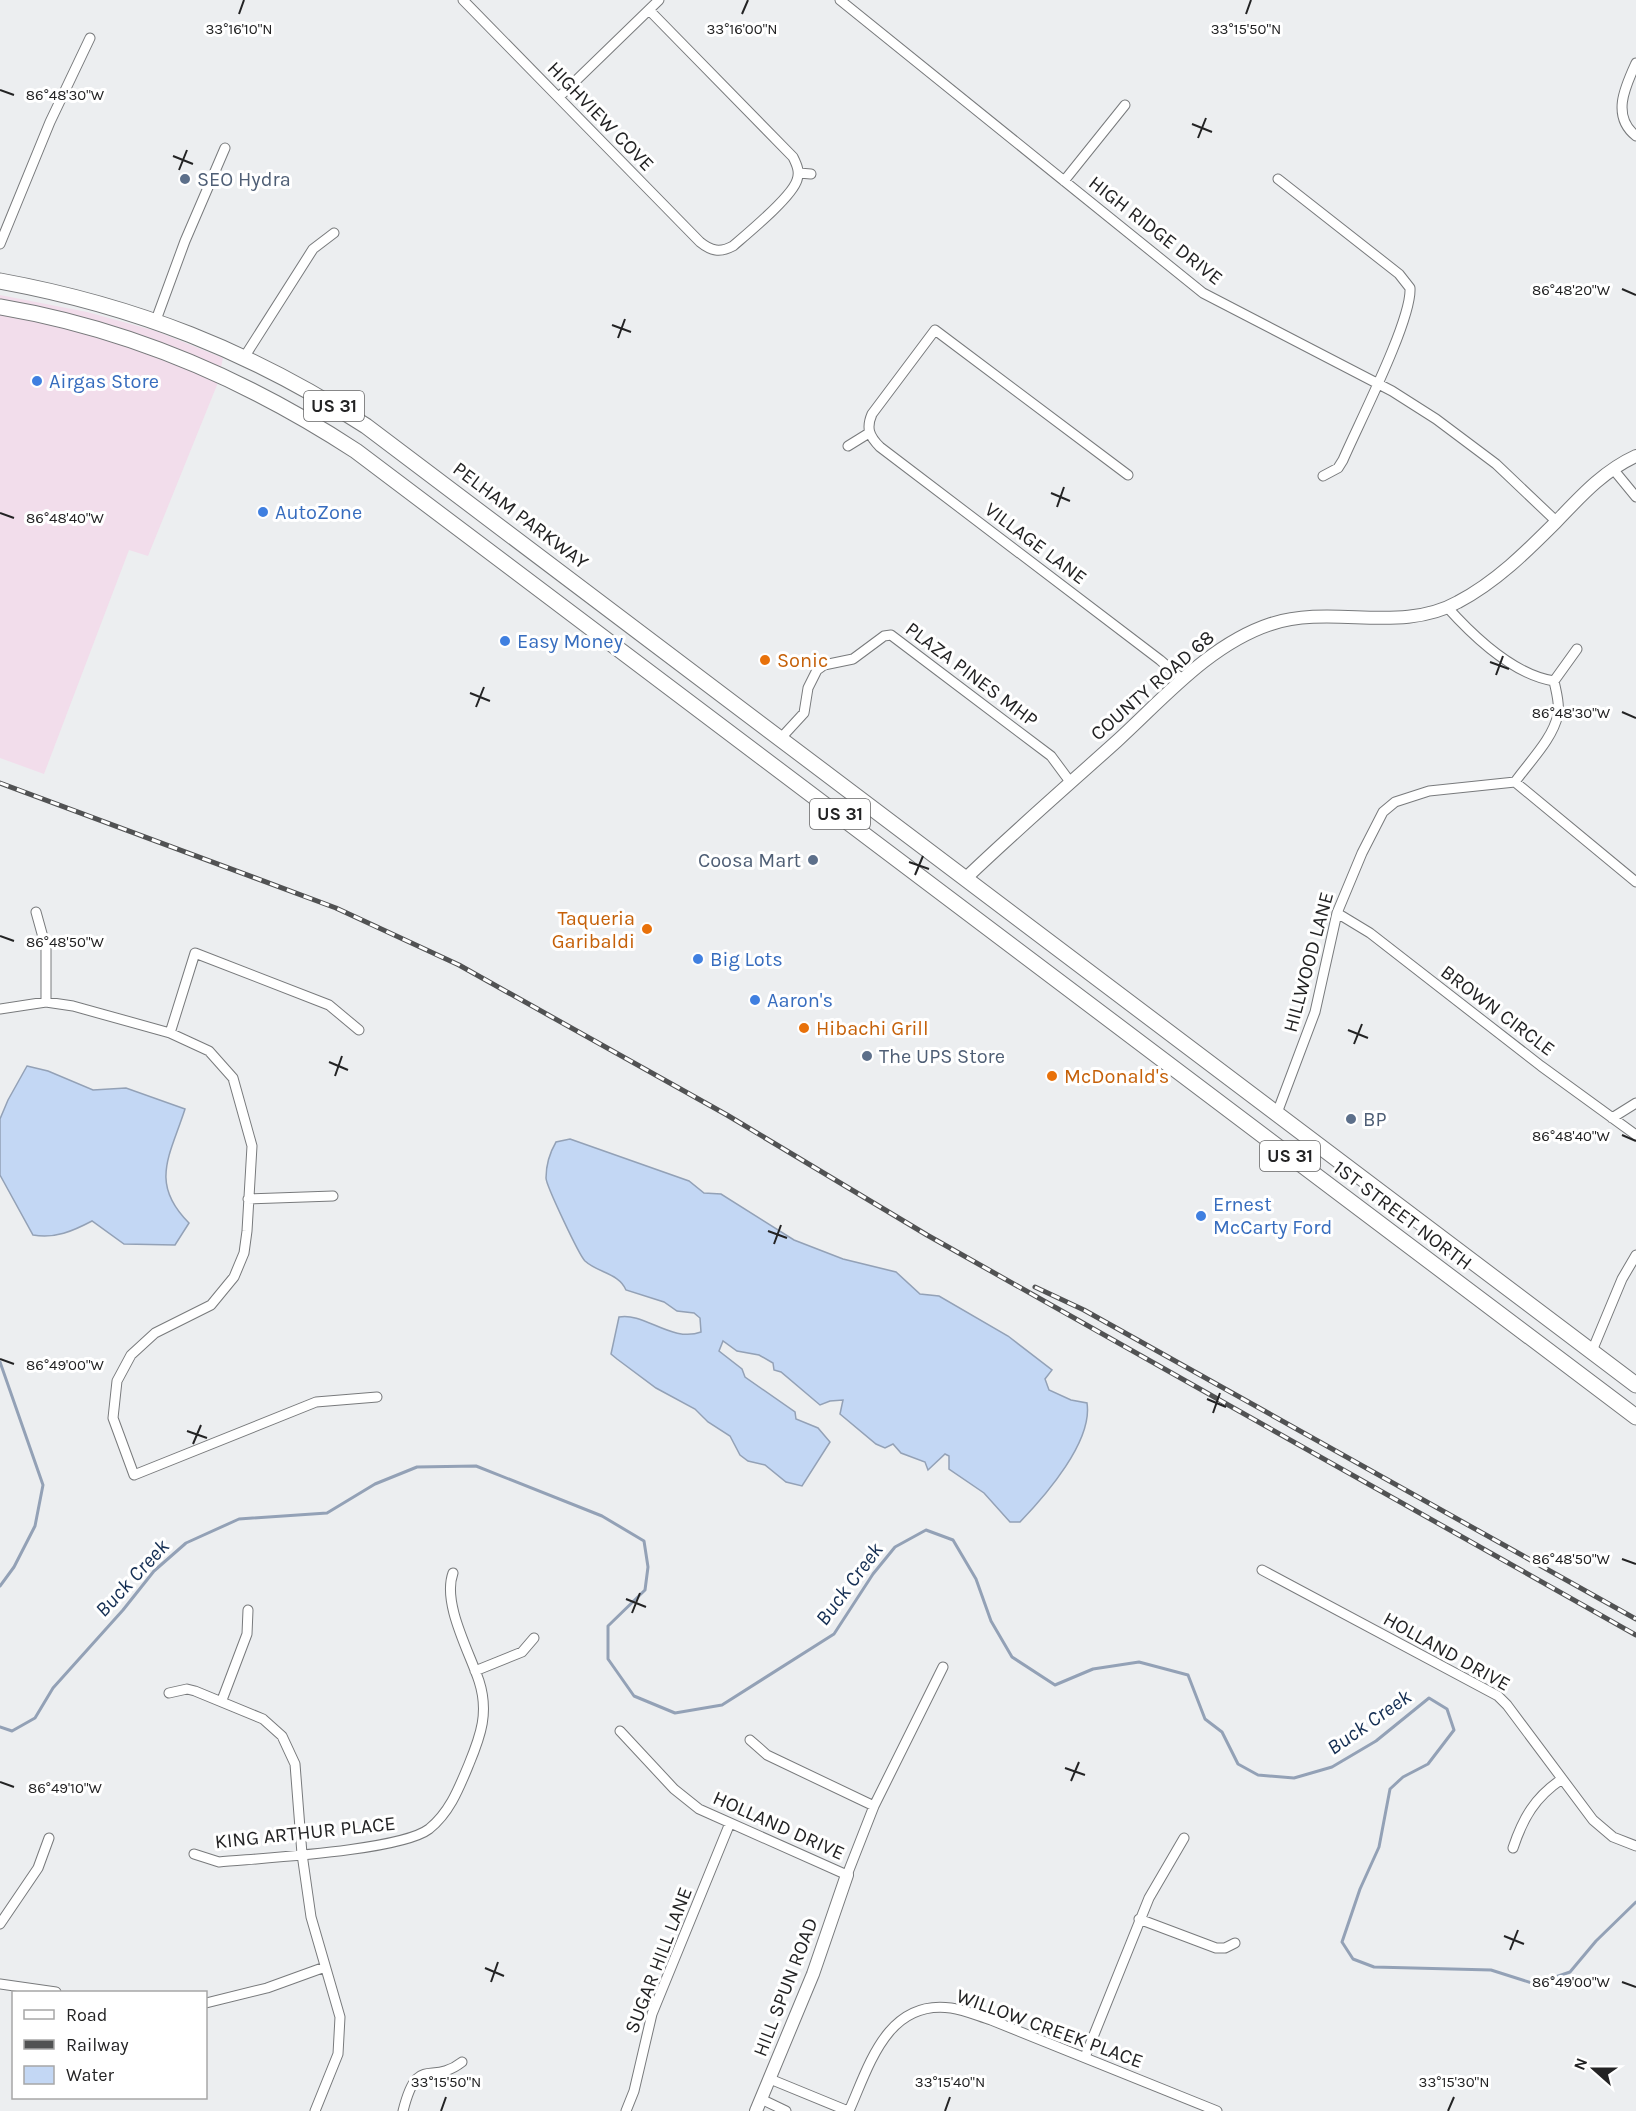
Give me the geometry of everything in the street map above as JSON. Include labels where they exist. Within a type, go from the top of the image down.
[{"type":"main road","name":"PELHAM PARKWAY","points":[[0,281],[71,295],[156,320],[245,356],[307,389],[369,428],[467,500],[966,878]]},
{"type":"main road","name":"US 31","points":[[0,306],[114,333],[168,351],[291,410],[354,450],[945,894]]},
{"type":"main road","points":[[114,333],[127,310]]},
{"type":"main road","points":[[232,380],[245,356]]},
{"type":"main road","points":[[354,450],[369,428]]},
{"type":"main road","points":[[452,524],[467,500]]},
{"type":"main road","points":[[606,638],[623,619]]},
{"type":"main road","points":[[735,735],[747,714]]},
{"type":"main road","points":[[945,894],[966,878]]},
{"type":"main road","name":"1ST STREET NORTH","points":[[966,878],[1636,1385]]},
{"type":"main road","name":"1ST STREET NORTH","points":[[945,894],[1636,1417]]},
{"type":"main road","points":[[1052,975],[1068,955]]},
{"type":"main road","points":[[1152,1051],[1167,1030]]},
{"type":"main road","points":[[1265,1137],[1277,1113]]},
{"type":"main road","points":[[1340,1193],[1356,1173]]},
{"type":"main road","points":[[1458,1282],[1473,1261]]},
{"type":"main road","points":[[1575,1371],[1592,1351]]},
{"type":"street","name":"HIGHVIEW COVE","points":[[463,0],[700,242],[708,249],[718,251]]},
{"type":"street","points":[[559,97],[659,0]]},
{"type":"street","name":"HIGH RIDGE DRIVE","points":[[840,0],[1203,293],[1377,383],[1436,419],[1475,447],[1556,521]]},
{"type":"street","points":[[649,10],[793,157],[798,173],[792,190],[733,246],[718,251],[718,263]]},
{"type":"street","points":[[0,244],[46,132],[90,38]]},
{"type":"street","points":[[1636,63],[1625,87],[1622,106],[1626,124],[1636,136]]},
{"type":"street","points":[[1064,181],[1125,105]]},
{"type":"street","points":[[156,320],[185,241],[225,148]]},
{"type":"street","points":[[798,173],[811,174]]},
{"type":"street","points":[[1278,179],[1407,281],[1411,296],[1377,383],[1343,460],[1338,468],[1323,476]]},
{"type":"street","points":[[245,356],[257,333],[313,249],[334,233]]},
{"type":"street","points":[[848,446],[869,434],[868,423],[872,414],[935,330],[1128,476]]},
{"type":"street","name":"VILLAGE LANE","points":[[869,434],[880,447],[1160,660],[1183,680]]},
{"type":"street","name":"COUNTY ROAD 68","points":[[966,878],[1183,680],[1236,639],[1286,619],[1326,614],[1406,617],[1447,607],[1492,581],[1582,494],[1613,469],[1636,456]]},
{"type":"street","points":[[1613,469],[1636,497]]},
{"type":"street","points":[[1447,607],[1473,633],[1503,657],[1532,675],[1554,681]]},
{"type":"street","name":"PLAZA PINES MHP","points":[[781,738],[804,713],[808,688],[817,670],[824,665],[846,663],[887,634],[1051,756],[1071,783]]},
{"type":"street","points":[[1577,650],[1554,681],[1558,708],[1556,721],[1541,747],[1515,782],[1636,882]]},
{"type":"street","name":"HILLWOOD LANE","points":[[1277,1113],[1315,1012],[1337,913],[1362,853],[1388,806],[1401,799],[1444,788],[1515,782]]},
{"type":"street","points":[[36,912],[46,948],[46,1002]]},
{"type":"street","name":"BROWN CIRCLE","points":[[1337,913],[1370,933],[1636,1135]]},
{"type":"street","points":[[170,1033],[195,953],[329,1005],[359,1029]]},
{"type":"street","points":[[0,1009],[46,1002],[74,1006],[170,1033],[209,1051],[233,1077],[252,1146],[244,1253],[234,1277],[211,1305],[155,1333],[131,1355],[117,1381],[113,1418],[134,1475],[316,1402],[377,1397]]},
{"type":"street","points":[[1612,1118],[1636,1103]]},
{"type":"street","points":[[248,1199],[333,1196]]},
{"type":"street","points":[[1592,1351],[1622,1279],[1636,1255]]},
{"type":"street","name":"HOLLAND DRIVE","points":[[1262,1570],[1498,1696],[1507,1704],[1603,1831],[1636,1846]]},
{"type":"street","name":"KING ARTHUR PLACE","points":[[194,1854],[219,1862],[399,1842],[426,1831],[439,1820],[455,1796],[482,1731],[484,1707],[475,1671],[449,1592],[453,1573]]},
{"type":"street","points":[[222,1700],[247,1634],[248,1610]]},
{"type":"street","points":[[475,1671],[522,1652],[534,1638]]},
{"type":"street","points":[[847,1875],[874,1806],[943,1667]]},
{"type":"street","points":[[169,1693],[187,1689],[222,1700],[263,1719],[287,1744],[295,1764],[302,1854],[311,1917],[337,2002],[339,2044],[336,2059],[315,2111]]},
{"type":"street","name":"HOLLAND DRIVE","points":[[620,1731],[691,1803],[730,1823],[816,1859],[847,1875]]},
{"type":"street","points":[[750,1740],[767,1755],[874,1806]]},
{"type":"street","points":[[1513,1848],[1530,1807],[1539,1796],[1562,1779]]},
{"type":"street","name":"SUGAR HILL LANE","points":[[626,2111],[634,2091],[652,2014],[730,1823]]},
{"type":"street","points":[[0,1924],[38,1868],[48,1838]]},
{"type":"street","points":[[1085,2057],[1139,1919],[1155,1885],[1184,1838]]},
{"type":"street","name":"HILL SPUN ROAD","points":[[758,2105],[813,1974],[847,1875]]},
{"type":"street","points":[[1139,1919],[1216,1948],[1225,1948],[1235,1943]]},
{"type":"street","points":[[207,2003],[267,1988],[325,1967]]},
{"type":"street","points":[[0,1984],[49,1991]]},
{"type":"street","name":"WILLOW CREEK PLACE","points":[[848,2111],[874,2054],[887,2032],[911,2015],[935,2008],[963,2010],[1217,2111]]},
{"type":"street","points":[[403,2111],[412,2081],[431,2071],[451,2069],[462,2062]]},
{"type":"street","points":[[770,2079],[848,2111]]},
{"type":"street","points":[[758,2105],[786,2111]]},
{"type":"shaded area","points":[[0,295],[87,312],[156,331],[223,358],[217,385],[148,556],[129,550],[44,774],[0,758]]},
{"type":"water","points":[[27,1066],[48,1071],[93,1090],[126,1088],[185,1109],[166,1169],[169,1195],[189,1223],[175,1245],[124,1244],[92,1221],[64,1233],[49,1236],[33,1235],[0,1175],[0,1119]]},
{"type":"water","points":[[570,1139],[689,1181],[704,1193],[721,1194],[794,1240],[843,1259],[896,1272],[920,1294],[939,1296],[1008,1336],[1052,1370],[1045,1379],[1049,1390],[1071,1400],[1087,1403],[1087,1418],[1083,1434],[1066,1467],[1020,1522],[1010,1522],[984,1493],[949,1469],[949,1456],[945,1454],[928,1470],[925,1462],[901,1453],[893,1444],[885,1448],[876,1444],[840,1414],[843,1400],[820,1405],[781,1372],[774,1370],[773,1363],[759,1355],[737,1351],[723,1341],[719,1351],[742,1369],[745,1377],[795,1412],[796,1419],[818,1428],[830,1442],[802,1486],[786,1482],[765,1465],[748,1461],[740,1455],[730,1436],[708,1422],[695,1409],[656,1388],[611,1354],[619,1317],[638,1319],[679,1334],[701,1332],[700,1318],[694,1313],[677,1311],[664,1302],[626,1290],[618,1280],[585,1261],[563,1220],[546,1178],[548,1159],[556,1142]]},
{"type":"waterway","name":"Buck Creek","points":[[0,1362],[43,1485],[35,1526],[14,1567],[0,1586]]},
{"type":"waterway","name":"Buck Creek","points":[[0,1727],[12,1731],[35,1718],[53,1688],[123,1610],[154,1571],[186,1543],[239,1519],[327,1513],[375,1484],[417,1467],[476,1466],[602,1516],[644,1541],[648,1567],[645,1590],[608,1626],[608,1659],[634,1696],[675,1713],[722,1705],[834,1634],[873,1574],[895,1547],[926,1530],[953,1540],[976,1579],[991,1621],[1012,1657],[1055,1685],[1093,1669],[1139,1662],[1188,1675],[1205,1719],[1222,1732],[1238,1764],[1258,1775],[1294,1778],[1332,1767],[1376,1741],[1429,1698],[1447,1709],[1454,1730],[1428,1764],[1403,1777],[1390,1789],[1379,1847],[1360,1889],[1342,1942],[1353,1959],[1374,1967],[1491,1970],[1535,1984],[1570,1972],[1596,1941],[1636,1902]]},
{"type":"railway","points":[[0,783],[336,908],[459,965],[727,1115],[927,1235],[1636,1635]]},
{"type":"railway","points":[[1035,1287],[1084,1310],[1636,1619]]},
{"type":"place","name":"SEO Hydra","points":[[185,179]]},
{"type":"place","name":"Airgas Store","points":[[37,381]]},
{"type":"place","name":"AutoZone","points":[[263,512]]},
{"type":"place","name":"Easy Money","points":[[505,641]]},
{"type":"place","name":"Sonic","points":[[765,660]]},
{"type":"place","name":"Coosa Mart","points":[[813,860]]},
{"type":"place","name":"Taqueria Garibaldi","points":[[647,929]]},
{"type":"place","name":"Big Lots","points":[[698,959]]},
{"type":"place","name":"Aaron's","points":[[755,1000]]},
{"type":"place","name":"Hibachi Grill","points":[[804,1028]]},
{"type":"place","name":"The UPS Store","points":[[867,1056]]},
{"type":"place","name":"McDonald's","points":[[1052,1076]]},
{"type":"place","name":"BP","points":[[1351,1119]]},
{"type":"place","name":"Ernest McCarty Ford","points":[[1201,1216]]}]
